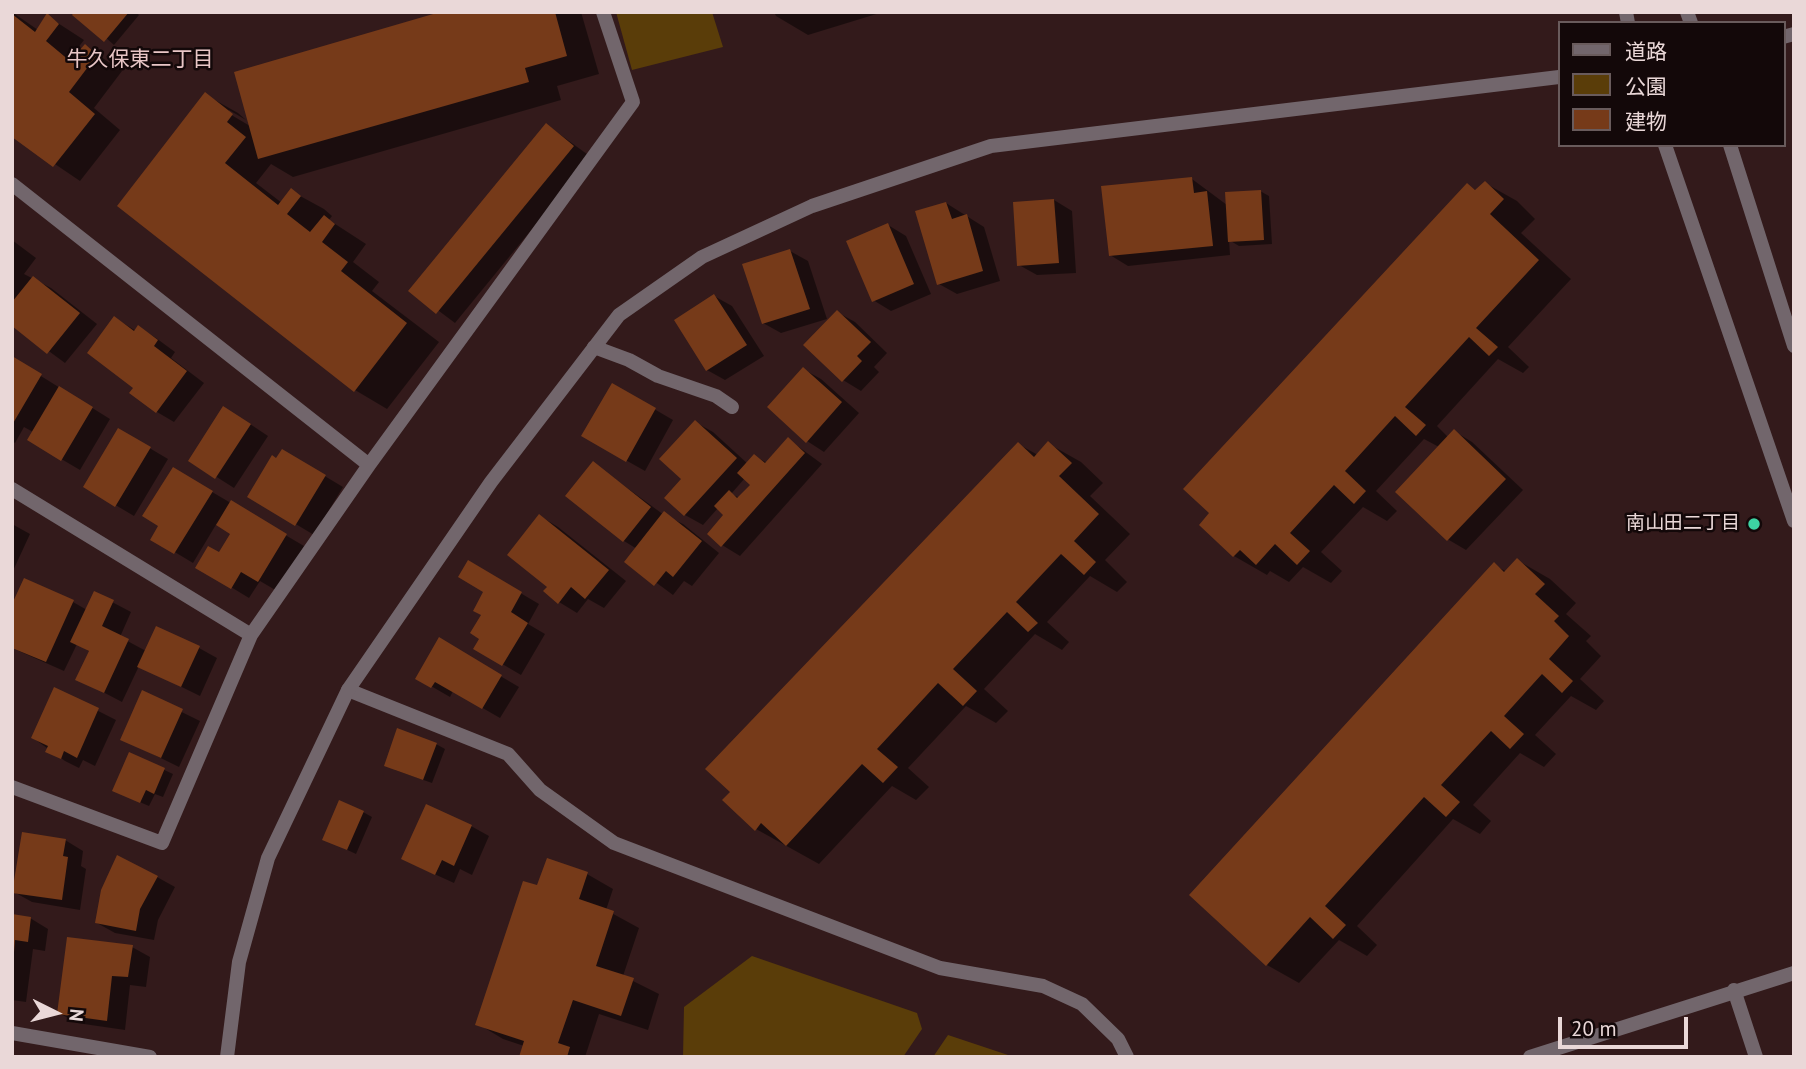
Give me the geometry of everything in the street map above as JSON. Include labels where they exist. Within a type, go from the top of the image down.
[{"type":"street","points":[[12,787],[162,843],[251,635],[369,465],[633,102],[603,12]]},
{"type":"street","points":[[227,1057],[239,962],[268,858],[348,690],[491,482],[619,315],[702,257],[812,206],[991,146],[1558,77]]},
{"type":"street","points":[[1666,147],[1794,521]]},
{"type":"street","points":[[1731,147],[1794,346]]},
{"type":"street","points":[[12,184],[369,465]]},
{"type":"street","points":[[594,347],[629,360],[658,376],[716,396],[733,407]]},
{"type":"street","points":[[12,489],[251,635]]},
{"type":"street","points":[[348,690],[508,754],[540,790],[614,843],[940,968],[1043,986],[1082,1004],[1118,1039],[1127,1057]]},
{"type":"street","points":[[1530,1057],[1734,990],[1794,974]]},
{"type":"street","points":[[1734,990],[1756,1057]]},
{"type":"street","points":[[12,1033],[150,1057]]},
{"type":"green space","points":[[616,12],[712,12],[723,47],[632,70]]},
{"type":"green space","points":[[752,956],[917,1013],[922,1029],[903,1057],[683,1057],[684,1007]]},
{"type":"green space","points":[[948,1035],[1014,1057],[933,1057]]},
{"type":"building","points":[[74,12],[129,12],[104,42],[72,15]]},
{"type":"building","points":[[440,12],[555,12],[567,56],[525,68],[529,82],[258,159],[234,72]]},
{"type":"building","points":[[47,13],[59,24],[46,41],[70,61],[85,44],[97,55],[69,92],[95,114],[53,167],[12,137],[12,14],[35,32]]},
{"type":"building","points":[[205,92],[233,114],[227,122],[246,137],[225,163],[278,205],[291,188],[301,196],[287,214],[310,232],[324,215],[335,224],[322,242],[348,262],[341,271],[407,323],[354,392],[117,206]]},
{"type":"building","points":[[546,123],[574,146],[436,314],[408,291]]},
{"type":"building","points":[[1192,177],[1194,193],[1207,191],[1213,246],[1109,256],[1101,186]]},
{"type":"building","points":[[1485,181],[1504,199],[1490,214],[1539,260],[1476,328],[1498,347],[1489,356],[1469,337],[1405,407],[1426,425],[1416,436],[1395,416],[1345,471],[1366,491],[1354,504],[1334,485],[1290,533],[1310,551],[1297,565],[1275,544],[1256,565],[1240,550],[1233,557],[1199,525],[1209,513],[1183,489],[1467,183],[1475,190]]},
{"type":"building","points":[[1261,190],[1264,240],[1228,242],[1225,192]]},
{"type":"building","points":[[1054,199],[1059,263],[1017,266],[1013,202]]},
{"type":"building","points":[[946,202],[952,219],[967,214],[983,271],[937,285],[915,211]]},
{"type":"building","points":[[888,223],[914,284],[872,302],[846,241]]},
{"type":"building","points":[[790,249],[810,309],[762,324],[742,264]]},
{"type":"building","points":[[33,276],[80,313],[47,354],[12,326],[12,302]]},
{"type":"building","points":[[714,294],[747,345],[706,371],[674,320]]},
{"type":"building","points":[[837,310],[871,342],[857,356],[862,361],[842,382],[803,345]]},
{"type":"building","points":[[114,316],[134,331],[138,325],[158,340],[154,346],[187,371],[156,413],[129,393],[133,388],[87,353]]},
{"type":"building","points":[[12,356],[42,374],[12,425]]},
{"type":"building","points":[[803,367],[842,402],[806,443],[767,407]]},
{"type":"building","points":[[612,383],[656,408],[626,462],[581,436]]},
{"type":"building","points":[[59,386],[93,407],[61,461],[27,440]]},
{"type":"building","points":[[223,406],[251,424],[215,479],[188,461]]},
{"type":"building","points":[[695,420],[737,458],[684,516],[664,498],[681,479],[659,459]]},
{"type":"building","points":[[118,428],[151,447],[115,507],[83,487]]},
{"type":"building","points":[[1454,429],[1506,479],[1447,541],[1395,492]]},
{"type":"building","points":[[788,437],[805,453],[721,547],[707,534],[723,515],[714,506],[729,490],[737,498],[750,485],[737,473],[754,454],[765,463]]},
{"type":"building","points":[[1048,441],[1072,463],[1059,476],[1099,514],[1074,541],[1096,562],[1084,575],[1061,554],[1016,602],[1038,623],[1028,632],[1007,612],[953,669],[977,691],[963,706],[938,683],[877,749],[898,767],[883,783],[862,764],[786,846],[761,823],[755,831],[722,800],[730,792],[705,769],[1018,442],[1034,457]]},
{"type":"building","points":[[282,449],[326,475],[295,526],[247,497],[272,455],[276,458]]},
{"type":"building","points":[[593,461],[651,507],[623,542],[565,496]]},
{"type":"building","points":[[173,467],[213,491],[174,554],[150,540],[158,526],[142,516]]},
{"type":"building","points":[[231,500],[287,534],[258,582],[241,572],[231,589],[195,568],[208,546],[219,552],[230,534],[216,525]]},
{"type":"building","points":[[664,511],[702,541],[673,577],[666,571],[654,586],[624,562]]},
{"type":"building","points":[[539,514],[609,570],[585,599],[571,587],[558,604],[543,591],[547,587],[507,555]]},
{"type":"building","points":[[1517,558],[1545,584],[1535,594],[1559,616],[1554,621],[1569,636],[1549,659],[1573,681],[1562,693],[1542,674],[1504,716],[1524,734],[1510,749],[1491,731],[1441,785],[1460,802],[1446,817],[1424,797],[1325,906],[1346,925],[1333,939],[1310,917],[1266,966],[1189,895],[1494,562],[1504,572]]},
{"type":"building","points":[[468,560],[522,592],[511,612],[528,623],[502,666],[473,649],[479,639],[470,633],[481,615],[473,611],[483,592],[458,577]]},
{"type":"building","points":[[24,578],[74,600],[46,662],[12,648],[12,604]]},
{"type":"building","points":[[94,591],[114,600],[102,626],[129,639],[104,693],[75,680],[89,651],[70,642]]},
{"type":"building","points":[[156,626],[200,646],[181,687],[137,667]]},
{"type":"building","points":[[439,637],[502,675],[482,709],[435,682],[431,688],[415,679]]},
{"type":"building","points":[[54,687],[99,708],[77,758],[64,751],[61,759],[45,752],[48,746],[31,738]]},
{"type":"building","points":[[142,690],[183,709],[161,758],[120,740]]},
{"type":"building","points":[[397,728],[437,743],[423,780],[384,766]]},
{"type":"building","points":[[129,752],[165,768],[154,794],[146,790],[140,803],[112,791]]},
{"type":"building","points":[[339,800],[364,811],[347,850],[322,840]]},
{"type":"building","points":[[426,804],[472,825],[454,866],[442,860],[435,875],[401,859]]},
{"type":"building","points":[[22,832],[66,839],[63,856],[68,857],[62,900],[12,893]]},
{"type":"building","points":[[117,855],[158,876],[140,909],[136,931],[95,923],[101,890]]},
{"type":"building","points":[[547,858],[588,872],[579,899],[614,911],[596,966],[634,978],[621,1016],[573,1000],[558,1043],[570,1047],[567,1057],[519,1057],[524,1041],[475,1025],[523,881],[537,885]]},
{"type":"building","points":[[12,914],[31,917],[28,942],[15,940],[14,952]]},
{"type":"building","points":[[67,937],[133,945],[128,977],[112,976],[107,1021],[57,1014]]},
{"type":"place","name":"南山田二丁目","points":[[1754,524]]},
{"type":"district","name":"牛久保東二丁目","points":[[140,60]]}]
